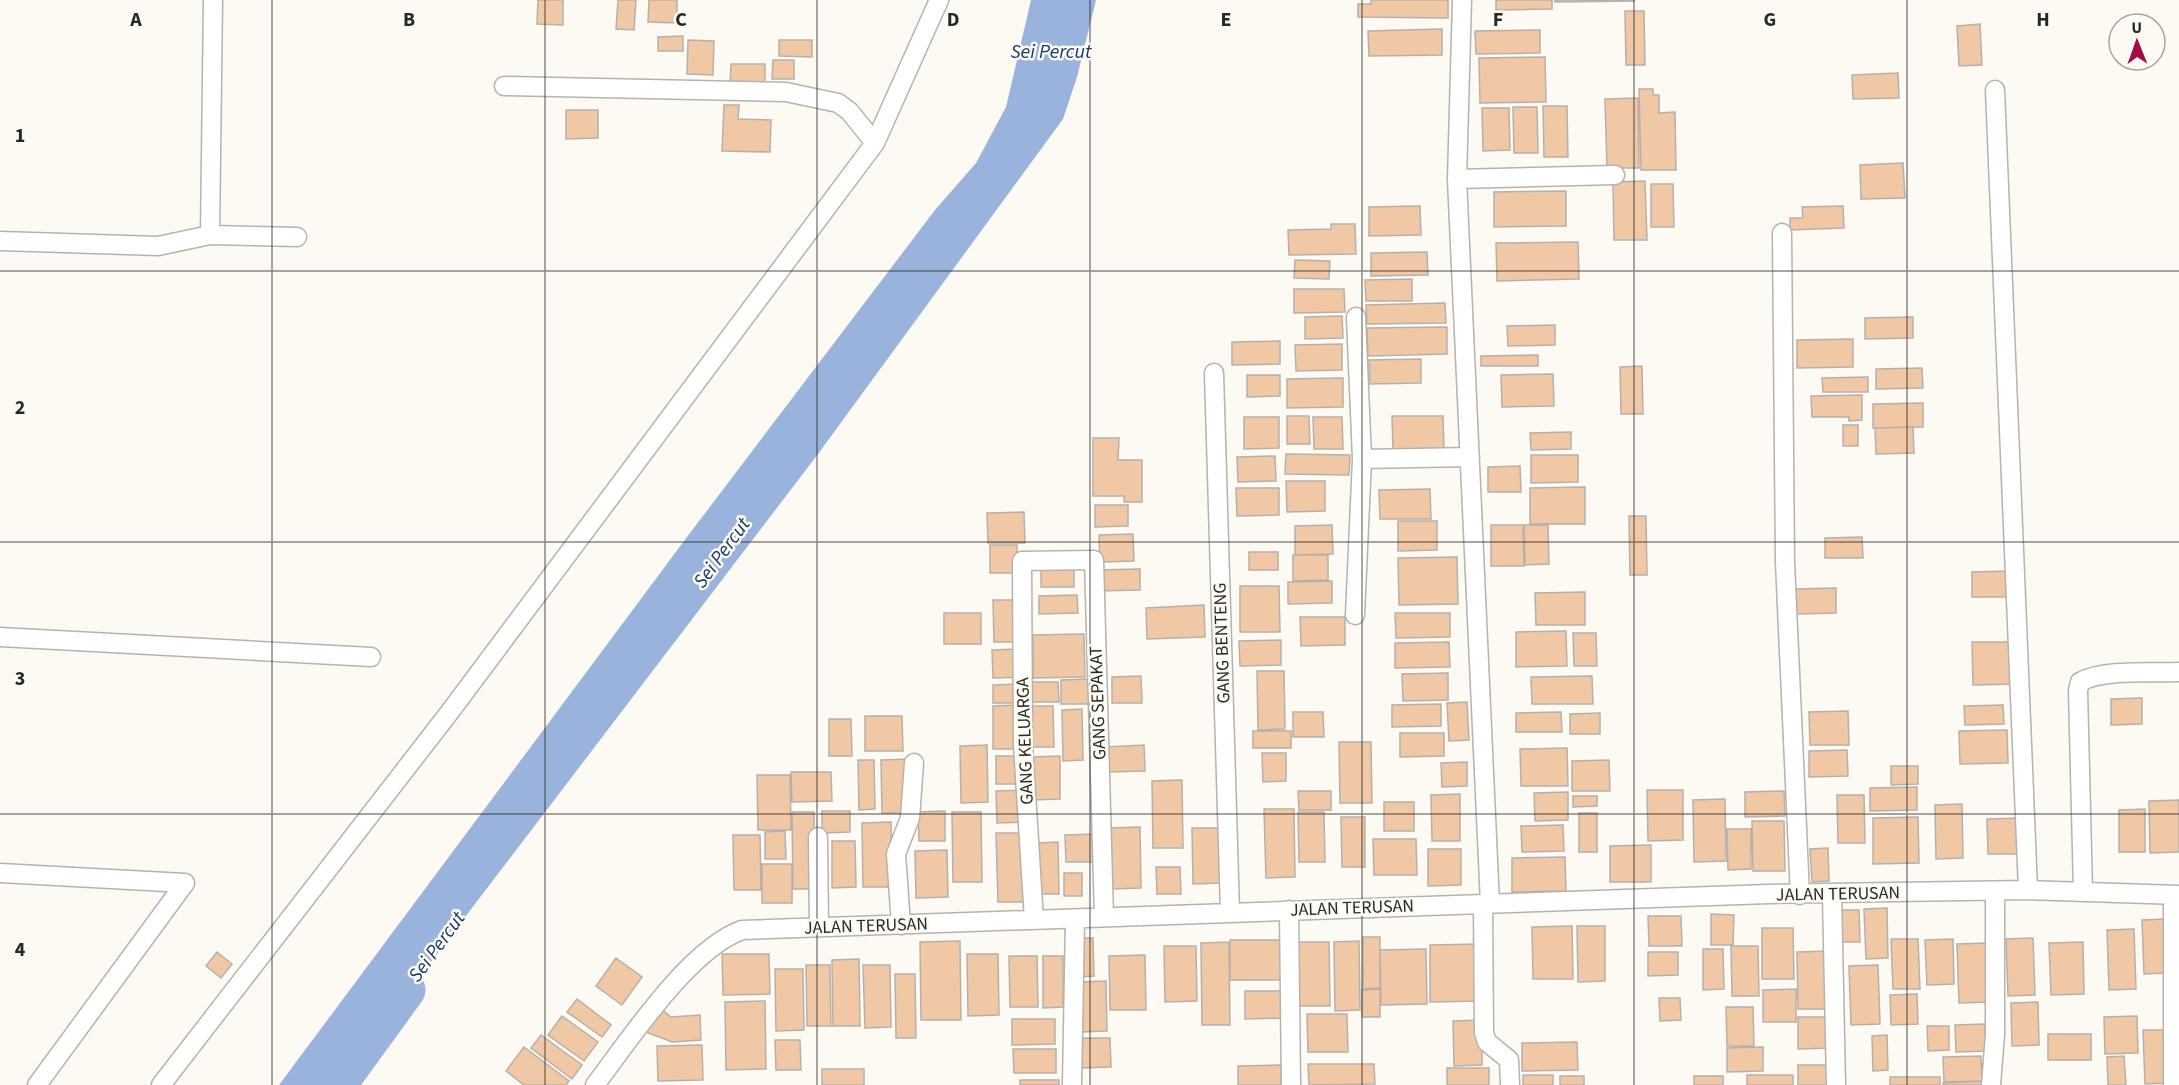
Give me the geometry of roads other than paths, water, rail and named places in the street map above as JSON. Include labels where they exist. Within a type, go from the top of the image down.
[{"type":"street","points":[[210,235],[213,0]]},
{"type":"street","points":[[161,1085],[449,713],[875,143],[939,0]]},
{"type":"street","points":[[1462,0],[1457,179],[1470,457],[1486,904],[1484,1033],[1487,1042],[1509,1060],[1510,1085]]},
{"type":"street","points":[[504,86],[786,92],[838,103],[849,111],[875,143]]},
{"type":"street","points":[[1995,90],[2028,890]]},
{"type":"street","points":[[1457,179],[1615,175]]},
{"type":"street","points":[[1782,233],[1785,562],[1800,895]]},
{"type":"street","points":[[0,241],[158,246],[210,235],[297,237]]},
{"type":"street","points":[[1355,615],[1362,459],[1356,317]]},
{"type":"street","name":"GANG BENTENG","points":[[1214,374],[1230,912]]},
{"type":"street","points":[[1362,459],[1470,457]]},
{"type":"street","name":"GANG SEPAKAT","points":[[1022,561],[1094,560],[1104,917]]},
{"type":"street","name":"GANG KELUARGA","points":[[1022,561],[1023,745],[1034,920]]},
{"type":"street","points":[[0,637],[371,657]]},
{"type":"street","points":[[2083,892],[2080,682],[2088,677],[2105,675],[2179,672]]},
{"type":"street","points":[[901,925],[896,854],[910,818],[914,763]]},
{"type":"street","points":[[818,837],[819,927]]},
{"type":"street","points":[[0,873],[184,883],[37,1085]]},
{"type":"street","name":"JALAN TERUSAN","points":[[595,1085],[687,968],[707,949],[727,935],[742,930],[1289,910],[1832,894],[2028,890],[2176,895]]},
{"type":"street","points":[[1991,1085],[1995,1035],[1995,892]]},
{"type":"street","points":[[1832,894],[1836,1085]]},
{"type":"street","points":[[2173,1085],[2176,895]]},
{"type":"street","points":[[1289,910],[1291,1085]]},
{"type":"street","points":[[1072,1085],[1075,919]]},
{"type":"water","name":"Sei Percut","points":[[1031,0],[1096,0],[1077,77],[1063,119],[818,454],[337,1085],[279,1085],[687,537],[935,210],[976,163],[1006,107]]},
{"type":"waterway","name":"Sei Percut","points":[[337,1085],[406,990]]}]
